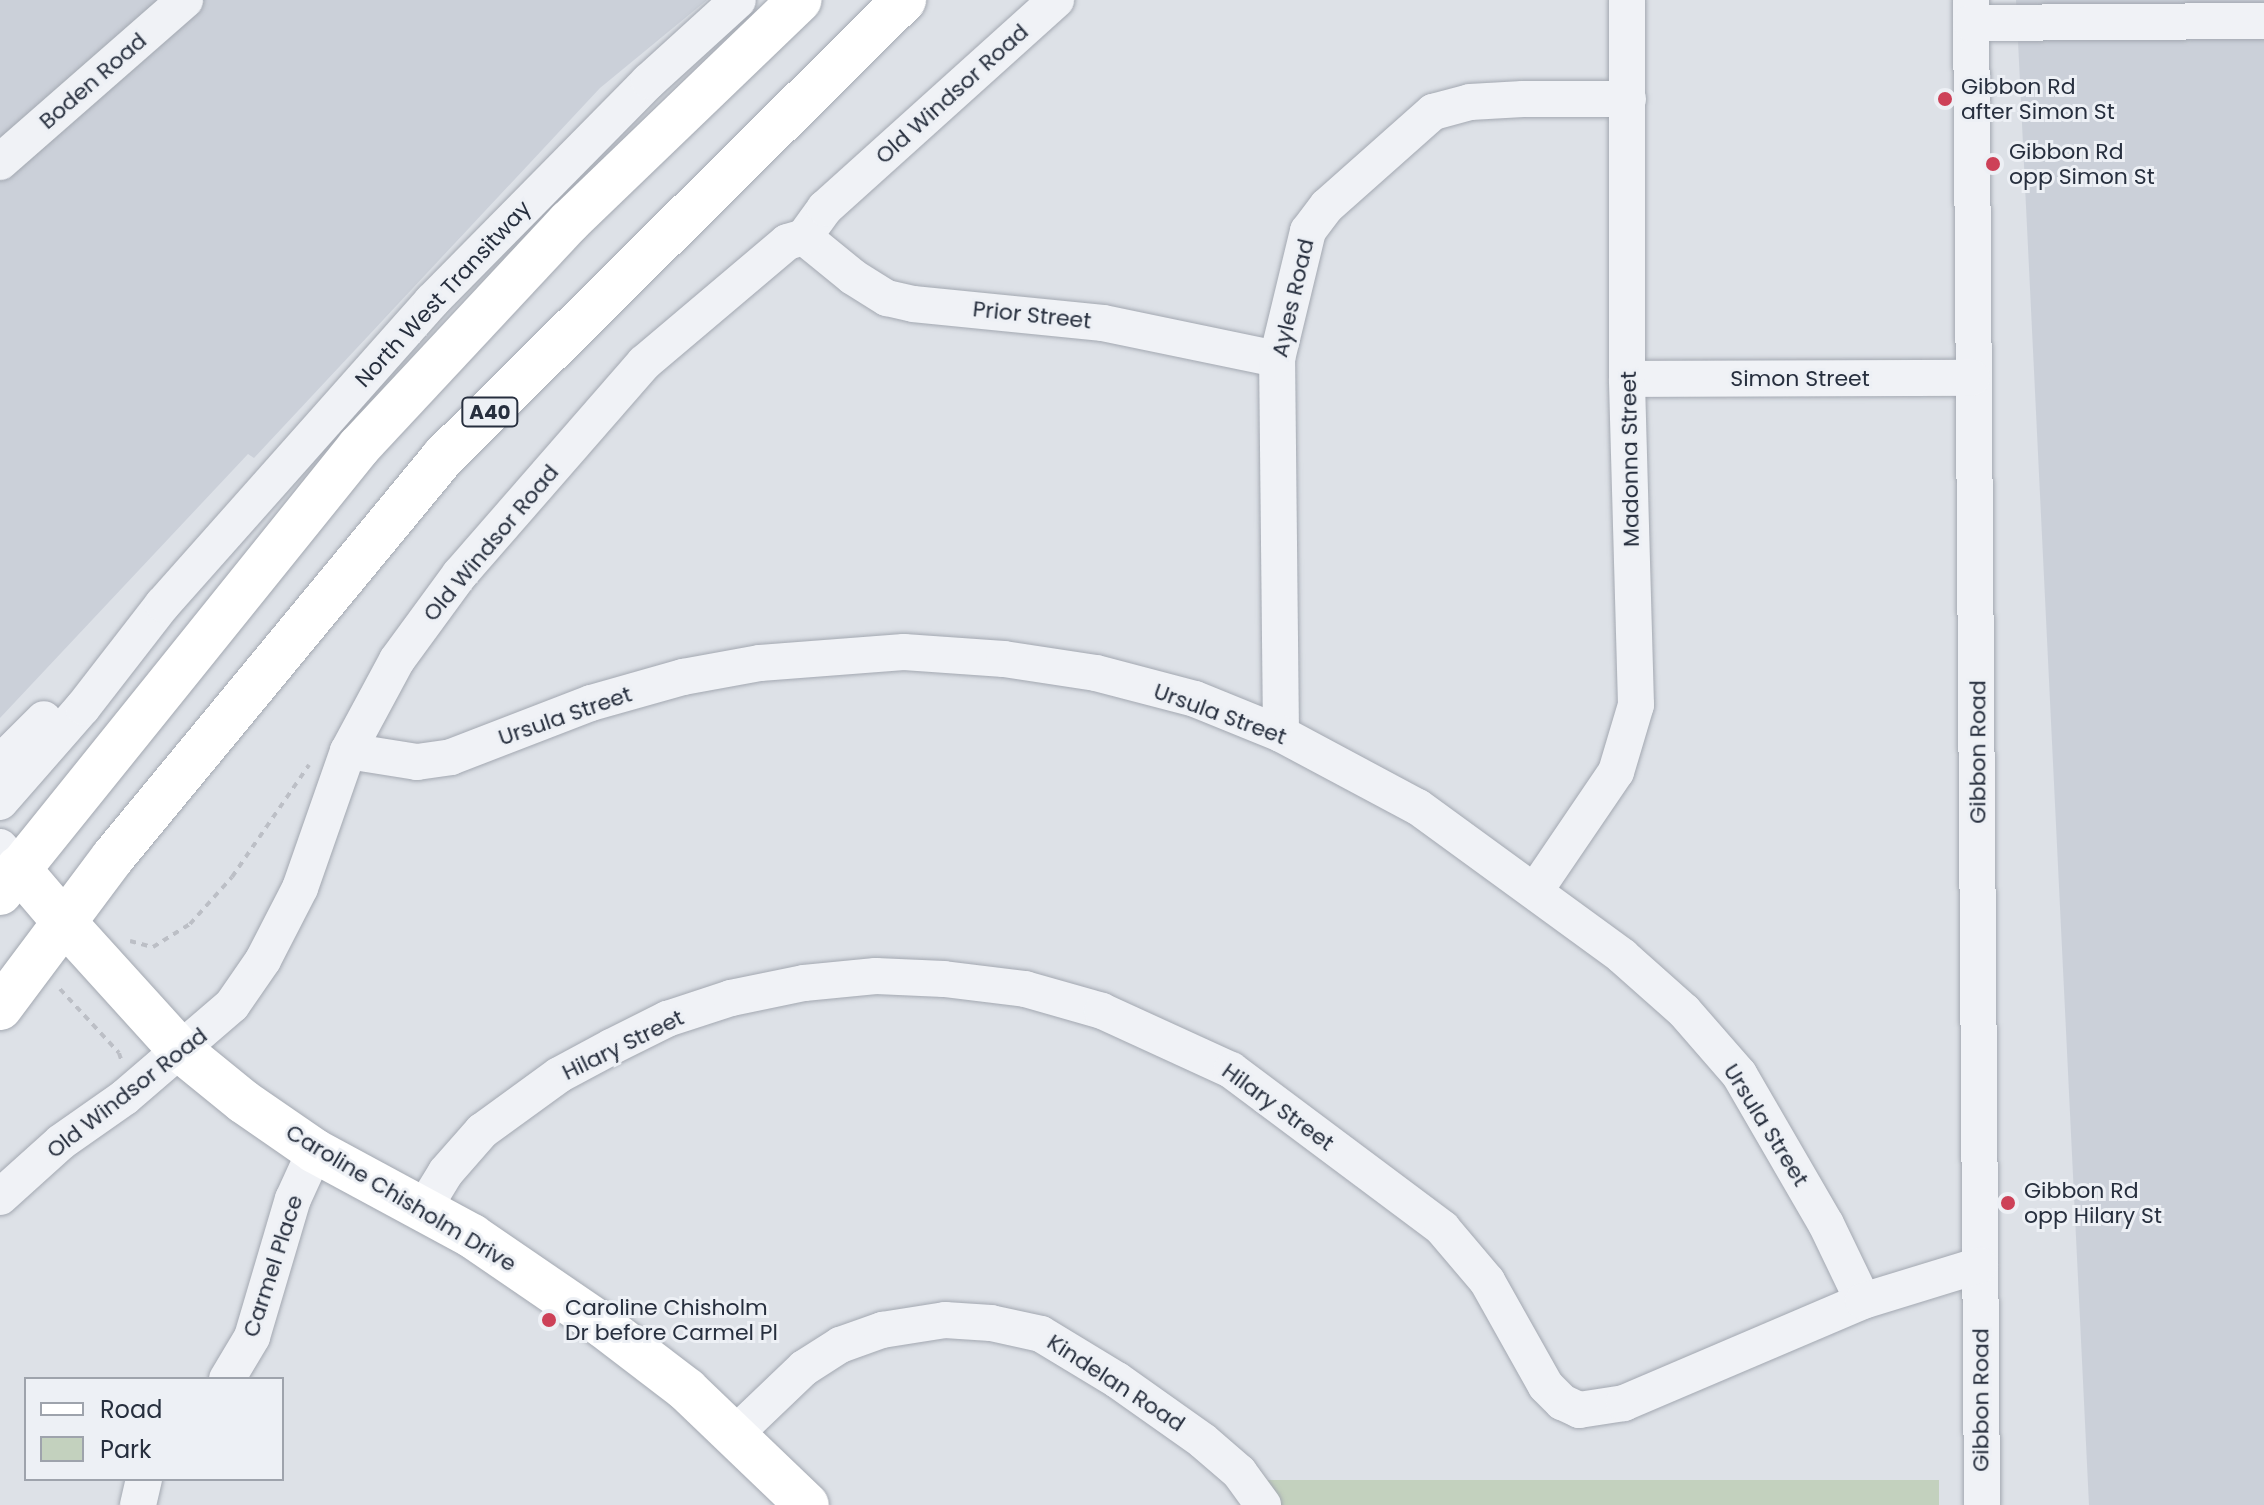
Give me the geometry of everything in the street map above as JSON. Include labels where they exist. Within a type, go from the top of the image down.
[{"type":"main road","points":[[6,869],[359,447],[569,222],[800,0]]},
{"type":"main road","name":"A40","points":[[0,1008],[113,857],[444,456],[904,0]]},
{"type":"main road","name":"Caroline Chisholm Drive","points":[[6,869],[65,923],[180,1050],[244,1102],[315,1151],[424,1208],[602,1325],[661,1369],[736,1433],[807,1505]]},
{"type":"street","name":"Boden Road","points":[[0,162],[185,0]]},
{"type":"street","name":"North West Transitway","points":[[0,802],[83,707],[163,604],[432,301],[638,92],[738,0]]},
{"type":"street","name":"Old Windsor Road","points":[[0,1197],[61,1142],[125,1097],[220,1019],[263,960],[300,888],[348,751],[397,660],[460,574],[644,363],[787,242],[804,237],[825,208],[1056,0]]},
{"type":"street","name":"Madonna Street","points":[[1535,891],[1616,772],[1636,705],[1627,379],[1627,0]]},
{"type":"street","points":[[1971,11],[2264,21]]},
{"type":"street","name":"Gibbon Road","points":[[1971,11],[1982,1505]]},
{"type":"street","name":"Ayles Road","points":[[1281,734],[1277,359],[1308,231],[1327,206],[1433,112],[1470,102],[1510,99],[1628,99]]},
{"type":"street","name":"Prior Street","points":[[804,237],[853,277],[887,298],[913,304],[1103,323],[1277,359]]},
{"type":"street","name":"Simon Street","points":[[1627,379],[1972,378]]},
{"type":"street","name":"North West Transitway","points":[[0,763],[163,604]]},
{"type":"street","name":"Ursula Street","points":[[348,751],[417,762],[451,757],[591,703],[683,677],[760,663],[904,652],[1004,659],[1096,673],[1195,699],[1281,734],[1418,807],[1622,956],[1684,1011],[1739,1074],[1826,1224],[1863,1301]]},
{"type":"street","name":"Hilary Street","points":[[424,1208],[446,1172],[482,1131],[559,1075],[667,1019],[731,998],[804,983],[876,976],[944,979],[1025,989],[1102,1011],[1231,1070],[1442,1228],[1487,1281],[1546,1386],[1562,1402],[1579,1410],[1624,1403],[1863,1301],[1948,1272],[1980,1265]]},
{"type":"street","name":"Carmel Place","points":[[228,1377],[252,1337],[293,1199],[315,1151]]},
{"type":"street","name":"Kindelan Road","points":[[736,1433],[804,1368],[840,1345],[882,1330],[945,1320],[991,1323],[1041,1334],[1117,1380],[1203,1441],[1239,1472],[1263,1505]]},
{"type":"street","points":[[138,1505],[144,1481]]},
{"type":"path","points":[[60,989],[119,1053],[123,1067]]},
{"type":"shaded area","points":[[0,0],[707,0],[600,88],[254,458],[248,454],[0,718]]},
{"type":"shaded area","points":[[2016,0],[2264,0],[2264,1505],[2089,1505]]},
{"type":"green space","points":[[1266,1480],[1939,1480],[1939,1505],[1266,1505]]},
{"type":"place","name":"Gibbon Rd after Simon St","points":[[1945,99]]},
{"type":"place","name":"Gibbon Rd opp Simon St","points":[[1993,164]]},
{"type":"place","name":"Gibbon Rd opp Hilary St","points":[[2008,1203]]},
{"type":"place","name":"Caroline Chisholm Dr before Carmel Pl","points":[[549,1320]]}]
